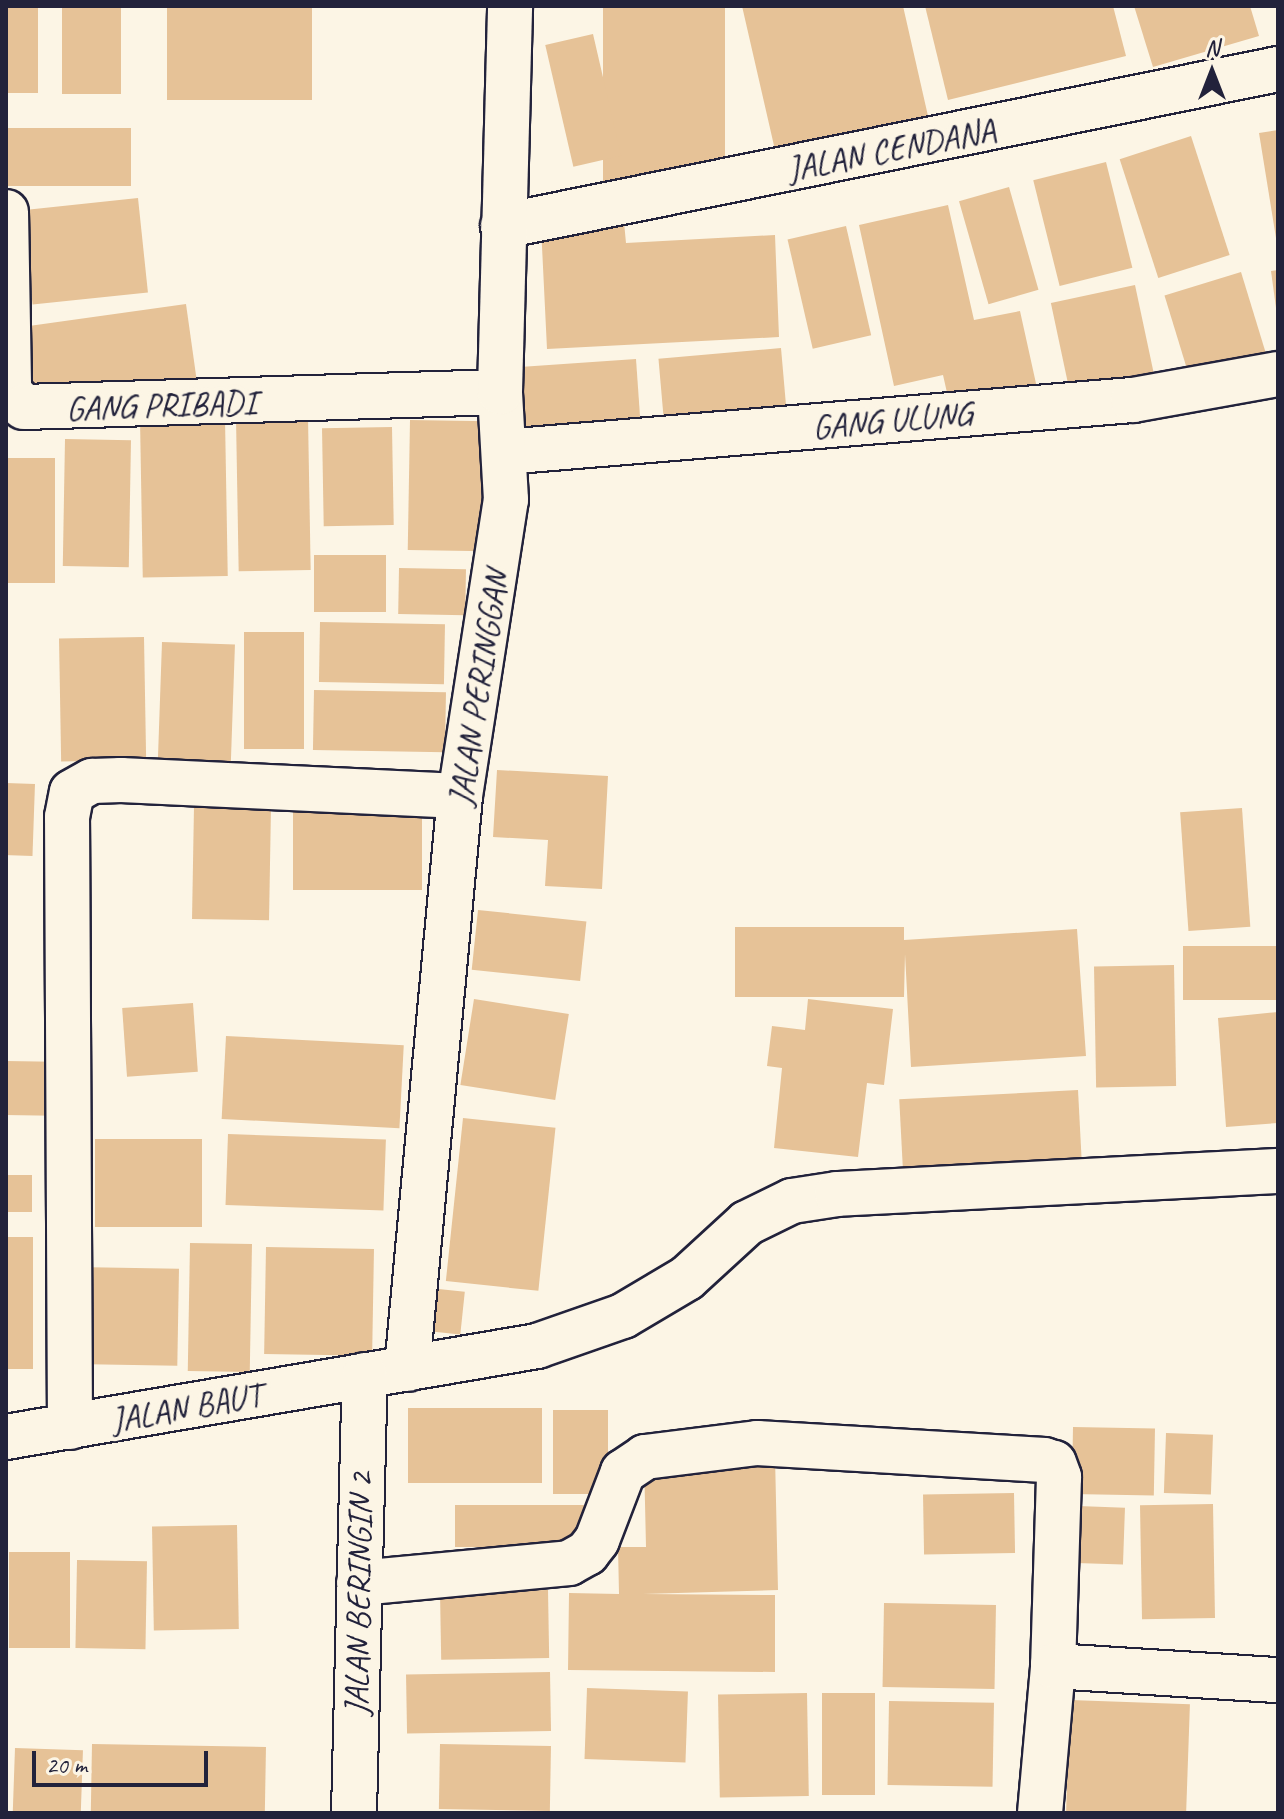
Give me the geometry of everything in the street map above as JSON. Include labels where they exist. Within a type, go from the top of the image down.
[{"type":"street","name":"JALAN PERINGGAN","points":[[407,1369],[460,796],[506,500],[500,392],[510,6]]},
{"type":"street","name":"JALAN CENDANA","points":[[503,226],[1278,69]]},
{"type":"street","name":"GANG PRIBADI","points":[[6,212],[9,392],[24,407],[500,392]]},
{"type":"street","name":"GANG ULUNG","points":[[504,452],[1133,400],[1278,374]]},
{"type":"street","points":[[70,1427],[67,817],[72,792],[92,781],[121,780],[460,796]]},
{"type":"street","name":"JALAN BAUT","points":[[6,1437],[537,1346],[623,1316],[687,1278],[747,1223],[792,1201],[837,1194],[1278,1171]]},
{"type":"street","name":"JALAN BERINGIN 2","points":[[354,1813],[365,1375]]},
{"type":"street","points":[[359,1583],[569,1563],[597,1540],[623,1472],[645,1457],[757,1443],[1054,1463],[1059,1477],[1053,1666],[1040,1813]]},
{"type":"street","points":[[1053,1666],[1278,1680]]},
{"type":"building","points":[[6,6],[38,6],[38,93],[6,93]]},
{"type":"building","points":[[62,6],[121,6],[121,94],[62,94]]},
{"type":"building","points":[[167,6],[312,6],[312,100],[167,100]]},
{"type":"building","points":[[603,6],[725,6],[725,182],[603,182]]},
{"type":"building","points":[[742,6],[903,6],[928,116],[775,150]]},
{"type":"building","points":[[925,6],[1113,6],[1126,56],[948,100]]},
{"type":"building","points":[[1134,6],[1250,6],[1259,36],[1153,67]]},
{"type":"building","points":[[593,34],[621,156],[573,167],[545,45]]},
{"type":"building","points":[[6,128],[131,128],[131,186],[6,186]]},
{"type":"building","points":[[1278,130],[1278,238],[1276,238],[1259,133]]},
{"type":"building","points":[[1191,136],[1230,255],[1158,278],[1120,159]]},
{"type":"building","points":[[1106,162],[1132,268],[1060,286],[1033,180]]},
{"type":"building","points":[[1009,187],[1038,290],[989,304],[959,201]]},
{"type":"building","points":[[138,198],[148,292],[33,305],[23,210]]},
{"type":"building","points":[[948,205],[974,320],[1020,311],[1037,388],[950,406],[943,375],[894,386],[859,225]]},
{"type":"building","points":[[624,222],[626,243],[775,235],[779,337],[547,349],[541,226]]},
{"type":"building","points":[[846,226],[871,335],[813,349],[788,239]]},
{"type":"building","points":[[1278,270],[1278,308],[1276,308],[1271,271]]},
{"type":"building","points":[[1241,272],[1266,352],[1189,376],[1164,295]]},
{"type":"building","points":[[1135,285],[1154,374],[1070,392],[1051,303]]},
{"type":"building","points":[[186,304],[197,384],[35,407],[24,327]]},
{"type":"building","points":[[781,348],[787,418],[665,428],[658,359]]},
{"type":"building","points":[[636,359],[641,425],[521,433],[516,367]]},
{"type":"building","points":[[308,417],[311,570],[239,571],[236,418]]},
{"type":"building","points":[[225,418],[228,576],[143,577],[140,419]]},
{"type":"building","points":[[410,420],[488,421],[486,551],[408,550]]},
{"type":"building","points":[[392,427],[394,525],[324,526],[322,428]]},
{"type":"building","points":[[65,439],[131,440],[129,567],[63,566]]},
{"type":"building","points":[[6,458],[55,458],[55,583],[6,583]]},
{"type":"building","points":[[314,555],[386,555],[386,612],[314,612]]},
{"type":"building","points":[[399,568],[466,569],[465,615],[398,614]]},
{"type":"building","points":[[320,622],[445,624],[444,684],[319,682]]},
{"type":"building","points":[[244,632],[304,632],[304,749],[244,749]]},
{"type":"building","points":[[144,637],[146,760],[61,761],[59,638]]},
{"type":"building","points":[[162,642],[235,645],[230,772],[158,770]]},
{"type":"building","points":[[314,690],[446,692],[445,752],[313,750]]},
{"type":"building","points":[[497,770],[608,776],[602,889],[545,886],[548,840],[493,837]]},
{"type":"building","points":[[6,783],[35,784],[32,856],[6,855]]},
{"type":"building","points":[[293,798],[422,798],[422,890],[293,890]]},
{"type":"building","points":[[194,806],[271,807],[269,920],[192,919]]},
{"type":"building","points":[[1242,808],[1250,927],[1188,931],[1180,812]]},
{"type":"building","points":[[478,910],[586,921],[580,981],[472,970]]},
{"type":"building","points":[[735,927],[904,927],[904,940],[1077,929],[1086,1056],[911,1067],[905,954],[904,997],[735,997]]},
{"type":"building","points":[[1183,946],[1278,946],[1278,1000],[1183,1000]]},
{"type":"building","points":[[1174,965],[1176,1086],[1096,1087],[1094,966]]},
{"type":"building","points":[[474,999],[569,1014],[555,1100],[460,1085]]},
{"type":"building","points":[[808,999],[893,1009],[884,1085],[867,1083],[858,1157],[774,1148],[782,1068],[767,1066],[772,1026],[805,1030]]},
{"type":"building","points":[[193,1003],[198,1072],[127,1077],[122,1008]]},
{"type":"building","points":[[1278,1012],[1278,1123],[1226,1127],[1218,1018]]},
{"type":"building","points":[[226,1036],[404,1045],[399,1128],[222,1119]]},
{"type":"building","points":[[6,1061],[54,1062],[53,1116],[6,1115]]},
{"type":"building","points":[[1078,1090],[1082,1158],[903,1167],[899,1099]]},
{"type":"building","points":[[463,1118],[555,1128],[538,1291],[446,1281]]},
{"type":"building","points":[[228,1134],[386,1140],[383,1210],[226,1205]]},
{"type":"building","points":[[95,1139],[202,1139],[202,1227],[95,1227]]},
{"type":"building","points":[[6,1175],[32,1175],[32,1212],[6,1212]]},
{"type":"building","points":[[6,1237],[33,1237],[33,1369],[6,1369]]},
{"type":"building","points":[[190,1243],[252,1244],[250,1372],[188,1371]]},
{"type":"building","points":[[266,1247],[374,1249],[372,1356],[264,1354]]},
{"type":"building","points":[[76,1267],[179,1269],[177,1366],[74,1364]]},
{"type":"building","points":[[429,1288],[465,1292],[460,1335],[425,1331]]},
{"type":"building","points":[[408,1408],[542,1408],[542,1483],[408,1483]]},
{"type":"building","points":[[553,1410],[608,1410],[608,1494],[553,1494]]},
{"type":"building","points":[[1073,1427],[1155,1428],[1154,1495],[1072,1494]]},
{"type":"building","points":[[1166,1433],[1213,1435],[1211,1495],[1164,1493]]},
{"type":"building","points":[[775,1456],[778,1590],[643,1594],[775,1595],[775,1672],[568,1670],[569,1593],[619,1594],[618,1547],[646,1547],[644,1459]]},
{"type":"building","points":[[1014,1493],[1015,1553],[924,1555],[923,1495]]},
{"type":"building","points":[[1213,1504],[1215,1618],[1142,1619],[1140,1505]]},
{"type":"building","points":[[455,1505],[587,1505],[587,1547],[455,1547]]},
{"type":"building","points":[[1078,1506],[1125,1508],[1123,1565],[1076,1563]]},
{"type":"building","points":[[237,1525],[239,1629],[154,1630],[152,1526]]},
{"type":"building","points":[[9,1552],[70,1552],[70,1648],[9,1648]]},
{"type":"building","points":[[77,1560],[147,1561],[145,1649],[75,1648]]},
{"type":"building","points":[[548,1590],[549,1658],[441,1660],[440,1592]]},
{"type":"building","points":[[884,1603],[996,1605],[995,1689],[883,1687]]},
{"type":"building","points":[[550,1672],[551,1731],[407,1734],[406,1675]]},
{"type":"building","points":[[587,1688],[688,1692],[685,1762],[585,1759]]},
{"type":"building","points":[[807,1693],[809,1796],[720,1798],[718,1695]]},
{"type":"building","points":[[822,1693],[875,1693],[875,1795],[822,1795]]},
{"type":"building","points":[[1070,1700],[1190,1704],[1186,1813],[1066,1813]]},
{"type":"building","points":[[889,1701],[994,1703],[993,1787],[888,1785]]},
{"type":"building","points":[[92,1744],[266,1747],[265,1813],[91,1813]]},
{"type":"building","points":[[440,1744],[551,1746],[550,1811],[439,1809]]},
{"type":"building","points":[[15,1748],[83,1750],[81,1813],[13,1813]]}]
